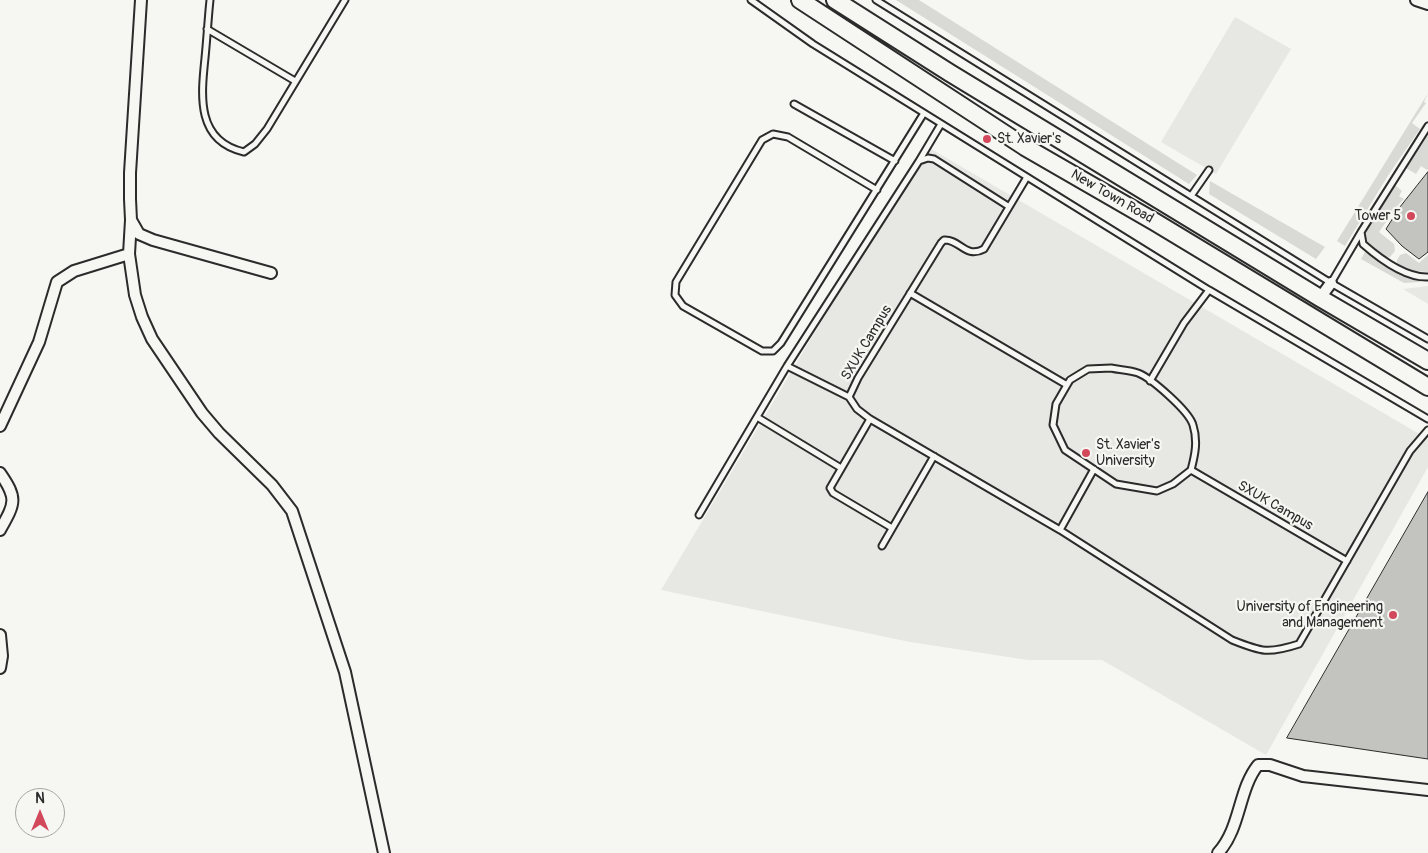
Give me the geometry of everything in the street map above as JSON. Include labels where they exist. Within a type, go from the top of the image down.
[{"type":"main road","name":"New Town Road","points":[[800,0],[1025,147],[1163,227],[1428,387]]},
{"type":"main road","name":"New Town Road","points":[[835,0],[950,73],[1320,298],[1428,361]]},
{"type":"street","points":[[141,0],[130,173],[131,220],[129,254],[135,295],[152,339],[202,413],[219,433],[272,485],[292,511],[345,672],[384,853]]},
{"type":"street","points":[[1416,0],[1428,4]]},
{"type":"street","points":[[131,220],[139,234],[153,240],[271,273]]},
{"type":"street","points":[[0,426],[38,342],[58,282],[74,271],[129,254]]},
{"type":"street","points":[[1320,298],[1331,283]]},
{"type":"street","points":[[0,473],[11,489],[13,504],[0,530]]},
{"type":"street","points":[[0,636],[2,656],[0,668]]},
{"type":"street","points":[[1218,853],[1232,831],[1250,776],[1258,765],[1270,765],[1303,776],[1428,790]]},
{"type":"lane","points":[[210,0],[202,106],[207,124],[216,136],[230,149],[244,152],[255,144],[267,129],[345,0]]},
{"type":"lane","points":[[751,0],[813,44],[1209,290],[1428,419]]},
{"type":"lane","points":[[876,0],[1331,283],[1428,339]]},
{"type":"lane","points":[[207,29],[295,81]]},
{"type":"lane","points":[[794,104],[895,161]]},
{"type":"lane","points":[[877,190],[788,137],[772,134],[762,140],[676,282],[675,295],[683,306],[754,347],[762,351],[773,351],[781,343],[877,190],[924,113]]},
{"type":"lane","points":[[699,515],[787,366],[941,124]]},
{"type":"lane","points":[[1331,283],[1428,126]]},
{"type":"lane","points":[[919,161],[928,158],[934,159],[1008,206],[1027,177]]},
{"type":"lane","points":[[1191,196],[1209,170]]},
{"type":"lane","name":"SXUK Campus","points":[[1008,206],[984,249],[976,253],[969,252],[948,240],[944,240],[858,378],[849,397],[857,409],[870,419],[1060,530],[1232,640],[1256,650],[1276,651],[1299,644],[1410,451],[1428,430]]},
{"type":"lane","points":[[1361,232],[1363,244],[1391,265],[1412,275],[1428,278]]},
{"type":"lane","points":[[1150,381],[1184,323],[1209,290]]},
{"type":"lane","points":[[910,293],[1066,385]]},
{"type":"lane","points":[[787,366],[849,397]]},
{"type":"lane","points":[[1111,368],[1139,374],[1150,381],[1180,405],[1193,424],[1197,447],[1191,470],[1173,484],[1157,491],[1116,484],[1065,450],[1053,425],[1056,404],[1066,385],[1070,380],[1088,369],[1111,368]]},
{"type":"lane","points":[[758,416],[841,468]]},
{"type":"lane","points":[[870,419],[841,468],[830,491],[892,528]]},
{"type":"lane","points":[[882,546],[934,456]]},
{"type":"lane","points":[[1060,530],[1094,469]]},
{"type":"lane","name":"SXUK Campus","points":[[1191,470],[1347,561]]},
{"type":"shaded area","points":[[896,0],[919,0],[1197,175],[1189,184]]},
{"type":"shaded area","points":[[1235,17],[1291,49],[1216,174],[1161,142]]},
{"type":"shaded area","points":[[1428,93],[1424,102],[1426,103],[1412,123],[1420,129],[1389,174],[1345,246],[1337,241]]},
{"type":"shaded area","points":[[1428,134],[1428,169],[1421,166],[1416,174],[1406,168]]},
{"type":"shaded area","name":"St. Xavier's University","points":[[926,146],[1428,439],[1428,467],[1266,755],[1102,660],[1028,660],[910,642],[661,590]]},
{"type":"shaded area","points":[[1210,181],[1325,247],[1316,259],[1209,194]]},
{"type":"shaded area","points":[[1395,185],[1402,191],[1399,196],[1404,199],[1379,232],[1394,244],[1395,251],[1390,257],[1384,257],[1366,242],[1365,233]]},
{"type":"shaded area","points":[[1365,252],[1399,272],[1421,282],[1404,283],[1361,259]]},
{"type":"shaded area","points":[[1406,253],[1419,263],[1428,255],[1428,272],[1412,271],[1397,265],[1400,255]]},
{"type":"shaded area","points":[[1428,286],[1428,304],[1403,289]]},
{"type":"building","name":"Tower 5","points":[[1428,172],[1428,252],[1419,259],[1402,246],[1386,229],[1400,207]]},
{"type":"building","name":"University of Engineering and Management","points":[[1428,492],[1428,759],[1287,738]]},
{"type":"place","name":"St. Xavier's","points":[[987,139]]},
{"type":"place","name":"Tower 5","points":[[1411,216]]},
{"type":"place","name":"St. Xavier's University","points":[[1086,453]]},
{"type":"place","name":"University of Engineering and Management","points":[[1393,615]]}]
